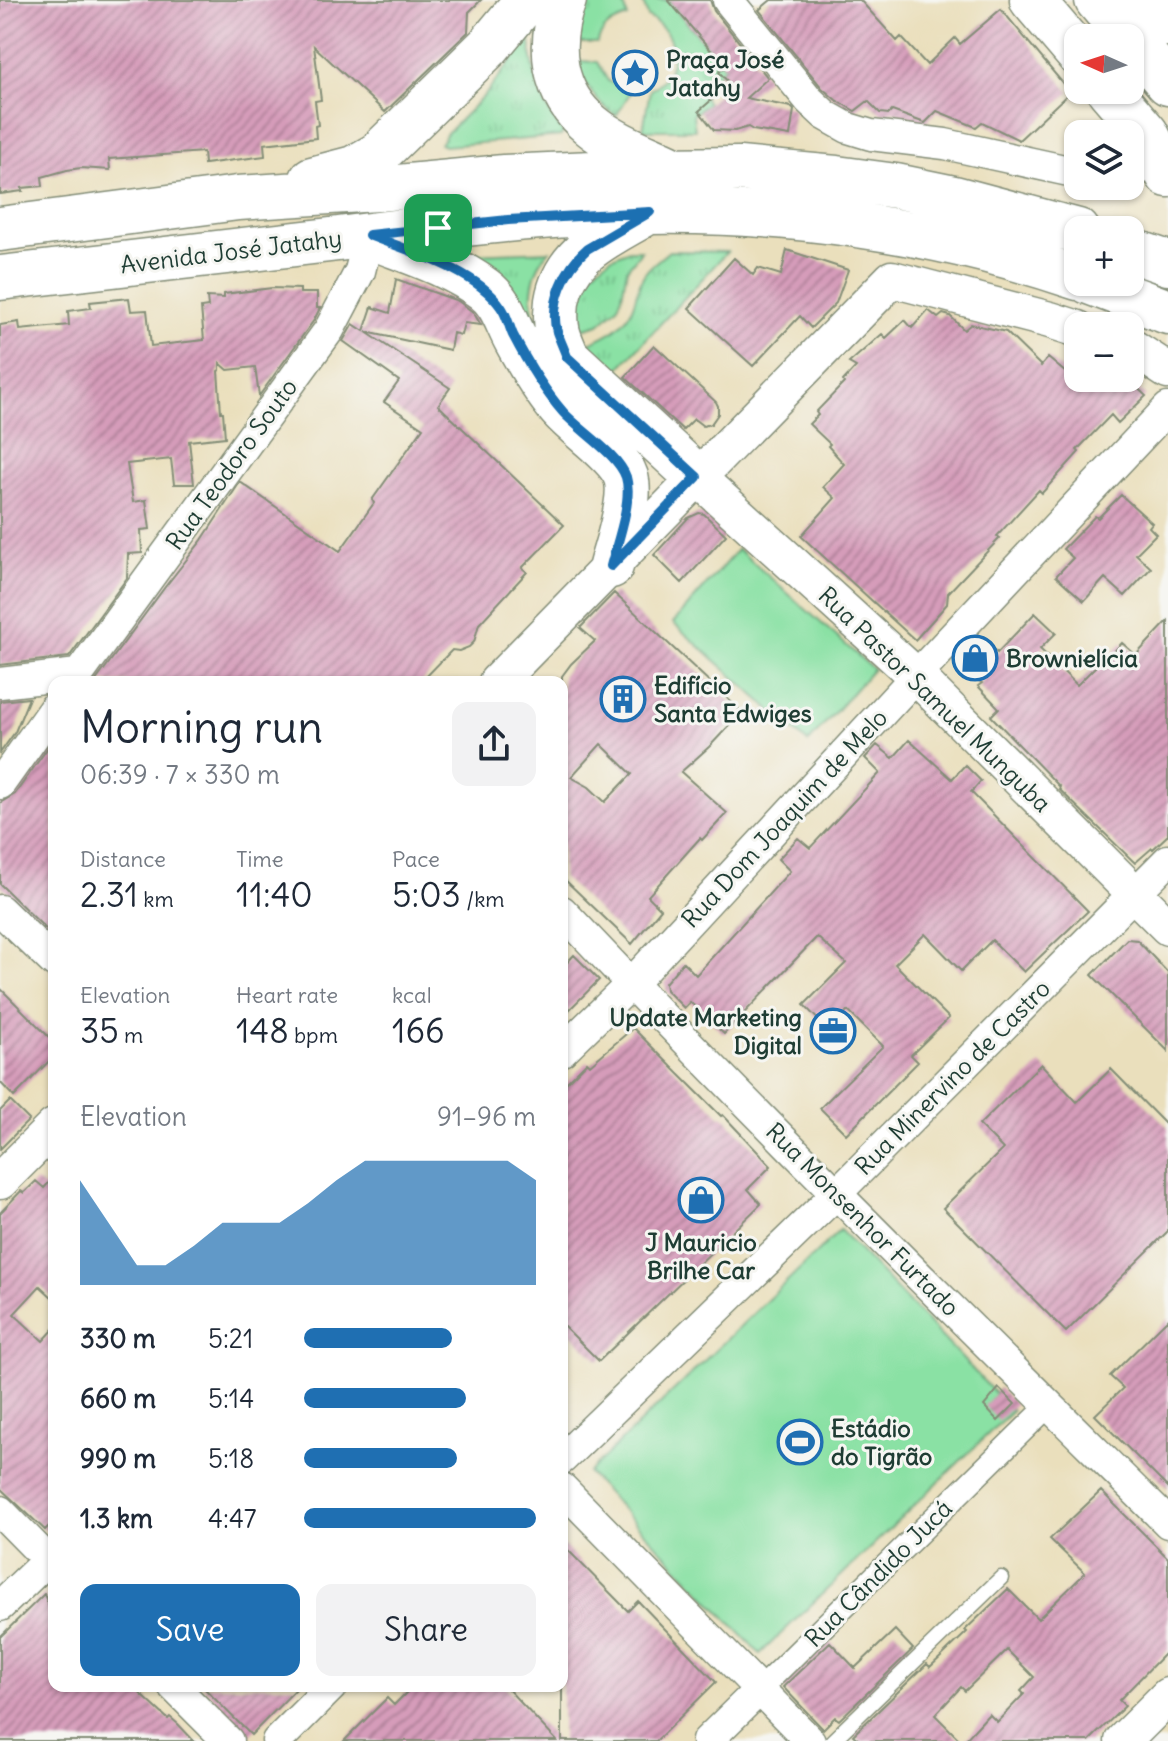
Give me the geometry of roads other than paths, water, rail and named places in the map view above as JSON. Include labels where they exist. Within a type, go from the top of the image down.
[{"type":"main road","points":[[238,198],[354,168],[377,155],[488,47],[527,0]]},
{"type":"main road","points":[[564,0],[556,27],[555,63],[572,104],[591,126],[676,170]]},
{"type":"main road","points":[[1032,0],[1064,38]]},
{"type":"main road","points":[[1097,0],[1168,83]]},
{"type":"main road","points":[[1146,0],[1168,24]]},
{"type":"main road","points":[[1121,104],[1146,133],[1168,175]]},
{"type":"main road","name":"Avenida José Jatahy","points":[[0,229],[238,198],[504,177],[739,169],[896,186],[1064,227]]},
{"type":"main road","points":[[650,212],[587,249],[569,269],[559,292],[555,316],[557,332],[567,357],[697,477]]},
{"type":"main road","name":"Avenida José Jatahy","points":[[0,278],[508,220],[650,212],[822,219],[980,249],[1064,273]]},
{"type":"main road","points":[[369,235],[456,271],[488,291],[502,308],[536,376],[561,410],[611,455],[626,477],[627,505],[611,566]]},
{"type":"main road","points":[[1144,255],[1168,263]]},
{"type":"main road","points":[[1126,296],[1168,312]]},
{"type":"street","points":[[728,0],[809,100],[825,115],[848,128],[871,135],[945,144],[1064,170]]},
{"type":"street","points":[[1144,160],[1147,155],[1146,133]]},
{"type":"street","name":"Rua Teodoro Souto","points":[[77,676],[329,330],[360,271],[369,235]]},
{"type":"street","points":[[503,676],[892,279],[1064,324]]},
{"type":"street","points":[[1144,355],[1168,371]]},
{"type":"street","name":"Rua Dom Joaquim de Melo","points":[[568,1045],[631,984],[1168,408]]},
{"type":"street","name":"Rua Pastor Samuel Munguba","points":[[697,477],[916,676],[1168,927]]},
{"type":"street","points":[[0,683],[48,680]]},
{"type":"street","points":[[0,784],[48,716]]},
{"type":"street","name":"Rua Minervino de Castro","points":[[568,1453],[837,1193],[1168,860]]},
{"type":"street","points":[[0,910],[48,956]]},
{"type":"street","name":"Rua Monsenhor Furtado","points":[[568,917],[837,1193],[1168,1523]]},
{"type":"street","points":[[0,1181],[48,1133]]},
{"type":"street","name":"Rua Cândido Jucá","points":[[707,1741],[1049,1405]]},
{"type":"street","points":[[568,1494],[810,1741]]},
{"type":"street","points":[[0,1511],[48,1556]]},
{"type":"street","points":[[0,1606],[48,1564]]},
{"type":"street","points":[[179,1692],[228,1741]]},
{"type":"street","points":[[277,1741],[326,1692]]},
{"type":"street","points":[[1123,1741],[1168,1696]]},
{"type":"lane","points":[[832,1741],[1001,1578]]},
{"type":"place","name":"Praça José Jatahy","points":[[635,73]]},
{"type":"place","name":"Brownielícia","points":[[975,658]]},
{"type":"place","name":"Edifício Santa Edwiges","points":[[623,699]]},
{"type":"place","name":"Update Marketing Digital","points":[[833,1031]]},
{"type":"place","name":"J Mauricio Brilhe Car","points":[[701,1200]]},
{"type":"place","name":"Estádio do Tigrão","points":[[800,1442]]}]
